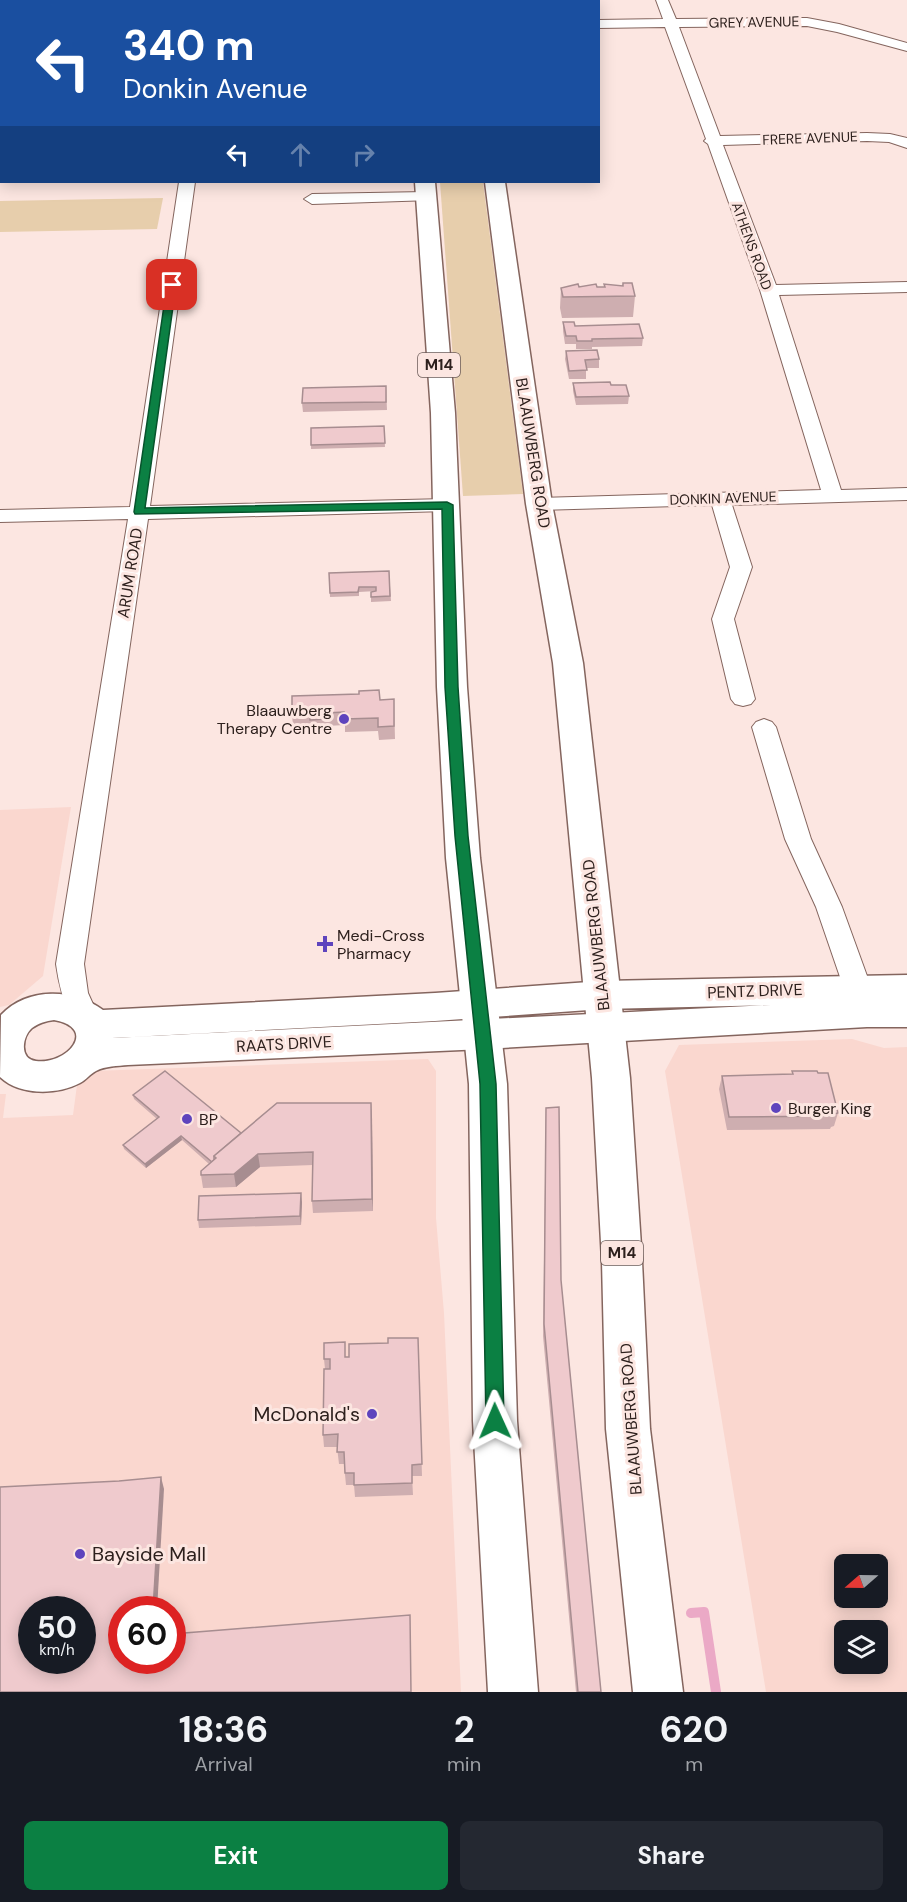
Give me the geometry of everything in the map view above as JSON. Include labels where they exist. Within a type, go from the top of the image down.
[{"type":"main road","name":"BLAAUWBERG ROAD","points":[[495,183],[539,504],[568,663],[611,1078],[622,1261],[628,1429],[658,1692]]},
{"type":"main road","name":"M14","points":[[425,189],[443,413],[452,687],[463,858],[488,1084],[495,1421],[513,1692]]},
{"type":"main road","name":"PENTZ DRIVE","points":[[482,1020],[862,1000],[907,988]]},
{"type":"main road","name":"PENTZ DRIVE","points":[[862,1000],[907,1013]]},
{"type":"main road","points":[[62,1006],[88,1019],[96,1030],[94,1046],[85,1060],[67,1072],[41,1078],[17,1071],[3,1060],[4,1038],[17,1019],[62,1006]]},
{"type":"main road","name":"RAATS DRIVE","points":[[88,1019],[482,1020]]},
{"type":"main road","name":"RAATS DRIVE","points":[[85,1060],[107,1053],[482,1020]]},
{"type":"street","name":"ATHENS ROAD","points":[[662,0],[712,141],[769,290],[833,495]]},
{"type":"street","name":"GREY AVENUE","points":[[600,24],[807,22],[839,28],[907,47]]},
{"type":"street","name":"FRERE AVENUE","points":[[712,141],[867,137],[890,138],[907,143]]},
{"type":"street","name":"ARUM ROAD","points":[[88,1019],[74,993],[70,964],[187,183]]},
{"type":"street","points":[[312,199],[425,189]]},
{"type":"street","points":[[769,290],[907,287]]},
{"type":"street","name":"DONKIN AVENUE","points":[[539,504],[907,494]]},
{"type":"street","points":[[720,498],[741,567],[723,619],[742,699]]},
{"type":"street","points":[[0,516],[447,505]]},
{"type":"street","points":[[764,727],[798,839],[829,907],[862,1000]]},
{"type":"street","name":"ARUM ROAD","points":[[17,1019],[53,992],[70,964]]},
{"type":"shaded area","points":[[440,183],[483,183],[523,494],[463,496]]},
{"type":"shaded area","points":[[163,198],[157,229],[0,232],[0,201]]},
{"type":"shaded area","points":[[71,807],[43,976],[9,1005],[0,1007],[0,810]]},
{"type":"shaded area","points":[[852,1039],[884,1048],[907,1047],[907,1692],[766,1692],[665,1071],[679,1045]]},
{"type":"shaded area","points":[[428,1059],[436,1071],[436,1218],[444,1313],[461,1692],[0,1692],[0,1094],[6,1094],[3,1118],[73,1115],[77,1085],[92,1071]]},
{"type":"building","points":[[623,283],[632,283],[635,296],[563,297],[561,288],[578,284],[579,287],[596,284],[597,287],[605,287],[604,284],[623,286]]},
{"type":"building","points":[[563,322],[574,322],[575,326],[639,324],[643,338],[577,341],[576,336],[566,336]]},
{"type":"building","points":[[597,350],[599,359],[585,360],[587,370],[569,371],[566,351]]},
{"type":"building","points":[[610,382],[611,385],[626,385],[629,396],[576,397],[573,383]]},
{"type":"building","points":[[386,386],[386,402],[302,403],[303,388]]},
{"type":"building","points":[[384,426],[385,443],[311,445],[311,428]]},
{"type":"building","points":[[389,571],[390,596],[371,597],[371,592],[376,591],[376,587],[359,587],[358,592],[330,593],[329,573]]},
{"type":"building","points":[[379,690],[380,700],[394,699],[394,726],[378,727],[378,718],[344,719],[344,712],[326,713],[325,719],[310,720],[310,714],[292,714],[292,696],[359,694],[359,691]]},
{"type":"building","points":[[165,1071],[241,1133],[214,1156],[212,1162],[181,1136],[145,1164],[123,1145],[159,1117],[133,1095]]},
{"type":"building","name":"Burger King","points":[[792,1071],[828,1073],[838,1113],[833,1116],[729,1117],[722,1076],[793,1074]]},
{"type":"building","points":[[277,1103],[371,1103],[372,1199],[312,1201],[313,1152],[258,1154],[234,1174],[201,1175],[201,1171],[216,1158],[214,1156]]},
{"type":"building","points":[[559,1107],[561,1280],[601,1692],[578,1692],[544,1324],[546,1108]]},
{"type":"building","points":[[301,1193],[300,1216],[198,1220],[199,1196]]},
{"type":"building","name":"McDonald's","points":[[388,1338],[418,1338],[422,1464],[412,1465],[412,1483],[354,1485],[354,1473],[345,1473],[344,1452],[337,1452],[338,1434],[323,1435],[324,1369],[330,1369],[330,1359],[324,1359],[324,1343],[345,1342],[345,1357],[349,1357],[349,1344],[388,1343]]},
{"type":"building","name":"Bayside Mall","points":[[161,1477],[154,1596],[108,1596],[108,1674],[186,1674],[186,1633],[410,1615],[411,1692],[0,1692],[0,1487]]},
{"type":"waterway","points":[[691,1613],[704,1612],[716,1692]]},
{"type":"place","name":"Blaauwberg Therapy Centre","points":[[344,719]]},
{"type":"place","name":"Medi-Cross Pharmacy","points":[[325,944]]},
{"type":"place","name":"Burger King","points":[[776,1108]]},
{"type":"place","name":"BP","points":[[187,1119]]},
{"type":"place","name":"McDonald's","points":[[372,1414]]},
{"type":"place","name":"Bayside Mall","points":[[80,1554]]},
{"type":"route","points":[[172,285],[139,512],[447,505],[452,687],[463,858],[488,1084],[495,1421]]}]
